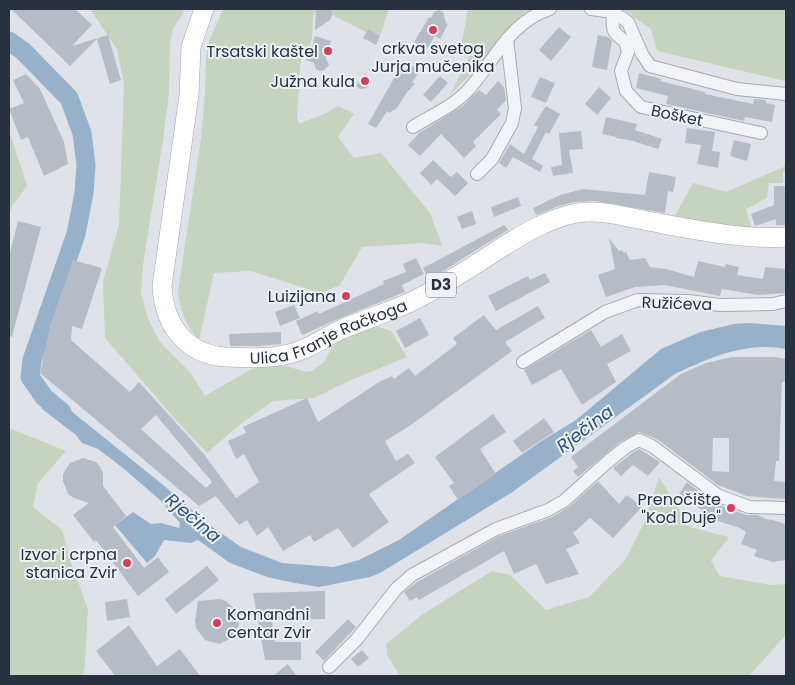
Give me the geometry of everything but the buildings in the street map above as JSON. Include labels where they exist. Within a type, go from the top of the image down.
[{"type":"main road","name":"Ulica Franje Račkoga","points":[[203,11],[191,47],[189,95],[162,286],[164,305],[172,324],[186,342],[201,352],[217,356],[250,358],[292,354],[338,331],[405,305],[534,229],[562,216],[579,212],[596,212],[745,236],[786,237]]},
{"type":"street","points":[[413,127],[456,100],[469,89],[506,39],[523,22],[550,9]]},
{"type":"street","points":[[591,9],[613,12],[628,22],[642,54],[650,66],[737,89],[786,94]]},
{"type":"street","name":"Bošket","points":[[613,12],[612,26],[616,35],[625,41],[628,52],[621,71],[626,91],[641,108],[761,133]]},
{"type":"street","points":[[477,174],[492,159],[512,123],[515,108],[506,39]]},
{"type":"street","name":"Ružićeva","points":[[523,362],[605,312],[638,300],[688,301],[720,305],[773,304],[786,301]]},
{"type":"street","points":[[328,667],[357,639],[396,589],[412,575],[496,529],[548,510],[564,502],[604,464],[626,447],[639,440],[652,446],[719,496],[749,507],[786,508]]},
{"type":"green space","points":[[90,9],[184,9],[183,14],[174,27],[170,42],[169,93],[143,265],[141,293],[148,319],[160,342],[190,372],[205,396],[257,366],[286,366],[306,372],[312,371],[324,362],[338,340],[373,325],[391,331],[407,357],[342,384],[314,398],[273,401],[238,426],[207,453],[176,420],[105,338],[103,281],[119,225],[124,84],[117,49]]},
{"type":"green space","points":[[223,9],[317,9],[313,15],[312,38],[308,55],[301,60],[297,118],[299,124],[338,106],[354,114],[338,137],[354,158],[381,153],[430,213],[442,246],[423,243],[362,247],[340,285],[321,293],[250,271],[214,273],[199,340],[190,329],[184,317],[178,291],[201,139],[208,44]]},
{"type":"green space","points":[[330,9],[389,9],[380,36],[368,29],[366,32],[332,15]]},
{"type":"green space","points":[[468,9],[535,9],[525,12],[486,58],[450,95],[469,57],[461,47]]},
{"type":"green space","points":[[623,9],[786,9],[786,81],[657,51],[651,29]]},
{"type":"green space","points":[[9,130],[27,186],[9,213]]},
{"type":"green space","points":[[786,166],[786,171],[783,172],[783,183],[769,183],[767,198],[746,209],[752,229],[674,217],[693,183],[726,192]]},
{"type":"green space","points":[[9,428],[66,451],[38,483],[33,507],[62,530],[70,560],[88,609],[83,676],[9,676]]},
{"type":"green space","points":[[659,477],[690,527],[729,537],[711,561],[720,576],[771,585],[786,584],[786,635],[749,676],[400,676],[387,655],[386,644],[423,614],[492,571],[510,575],[546,610],[589,597],[626,559],[644,523]]},
{"type":"water","name":"Rječina","points":[[749,323],[786,326],[786,349],[758,347],[729,352],[675,374],[511,493],[380,573],[370,577],[319,587],[267,577],[230,563],[198,540],[191,543],[164,540],[155,556],[147,563],[115,525],[133,512],[151,524],[161,523],[179,528],[180,523],[160,500],[123,468],[98,449],[82,443],[76,435],[42,409],[40,400],[45,390],[211,526],[241,547],[282,563],[334,567],[359,560],[399,540],[540,442],[576,420],[661,349],[700,332],[734,324]]},
{"type":"waterway","name":"Rječina","points":[[9,41],[23,51],[69,98],[82,133],[86,165],[84,193],[76,234],[32,360],[30,377],[44,397],[62,412]]},
{"type":"place","name":"crkva svetog Jurja mučenika","points":[[433,30]]},
{"type":"place","name":"Trsatski kaštel","points":[[328,51]]},
{"type":"place","name":"Južna kula","points":[[365,81]]},
{"type":"place","name":"Luizijana","points":[[346,296]]},
{"type":"place","name":"Prenočište \"Kod Duje\"","points":[[731,508]]},
{"type":"place","name":"Izvor i crpna stanica Zvir","points":[[127,563]]},
{"type":"place","name":"Komandni centar Zvir","points":[[217,623]]}]
